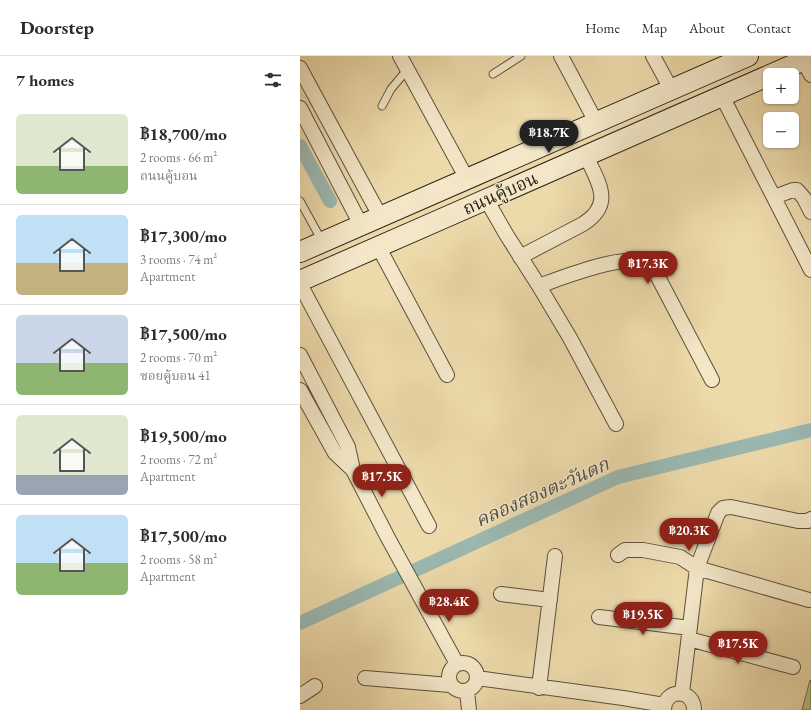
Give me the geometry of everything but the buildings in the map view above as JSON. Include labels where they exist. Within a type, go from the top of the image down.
[{"type":"main road","name":"ถนนคู้บอน","points":[[301,249],[322,242],[748,56]]},
{"type":"main road","name":"ถนนคู้บอน","points":[[300,282],[378,246],[722,96],[808,64]]},
{"type":"street","points":[[400,56],[466,179]]},
{"type":"street","points":[[561,56],[596,122]]},
{"type":"street","points":[[653,56],[671,90]]},
{"type":"street","points":[[300,68],[380,216]]},
{"type":"street","points":[[722,96],[811,270]]},
{"type":"street","points":[[300,108],[361,224]]},
{"type":"street","points":[[520,257],[583,224],[592,218],[598,210],[601,201],[601,192],[586,156]]},
{"type":"street","points":[[774,197],[797,190],[804,198],[811,212]]},
{"type":"street","points":[[486,199],[570,338],[616,424]]},
{"type":"street","points":[[378,246],[447,375]]},
{"type":"street","points":[[538,286],[604,264],[626,260],[643,262],[650,266],[658,277],[712,380]]},
{"type":"street","points":[[300,282],[429,526]]},
{"type":"street","points":[[300,356],[348,447],[353,470],[388,538],[457,664]]},
{"type":"street","points":[[300,390],[334,453],[353,470]]},
{"type":"street","points":[[682,693],[697,568],[718,513],[723,508],[731,507],[798,521],[808,521],[811,519]]},
{"type":"street","points":[[618,555],[625,550],[643,550],[680,557],[697,568],[809,600]]},
{"type":"street","points":[[539,688],[555,556]]},
{"type":"street","points":[[501,594],[550,600]]},
{"type":"street","points":[[599,617],[690,634],[793,667]]},
{"type":"street","points":[[457,664],[469,664],[477,673],[476,684],[467,691],[458,691],[450,685],[448,676],[450,671],[457,664]]},
{"type":"street","points":[[365,678],[450,685]]},
{"type":"street","points":[[477,678],[539,688],[623,698],[664,708],[667,700],[671,696],[676,693],[682,693],[692,700],[694,710]]},
{"type":"street","points":[[300,696],[315,686]]},
{"type":"street","points":[[467,691],[469,710]]},
{"type":"lane","points":[[494,74],[521,56]]},
{"type":"lane","points":[[382,106],[391,89],[407,70]]},
{"type":"lane","points":[[300,201],[322,242]]},
{"type":"green space","points":[[810,680],[811,710],[802,710]]},
{"type":"waterway","points":[[300,146],[330,201]]},
{"type":"waterway","name":"คลองสองตะวันตก","points":[[300,623],[618,477],[811,430]]}]
